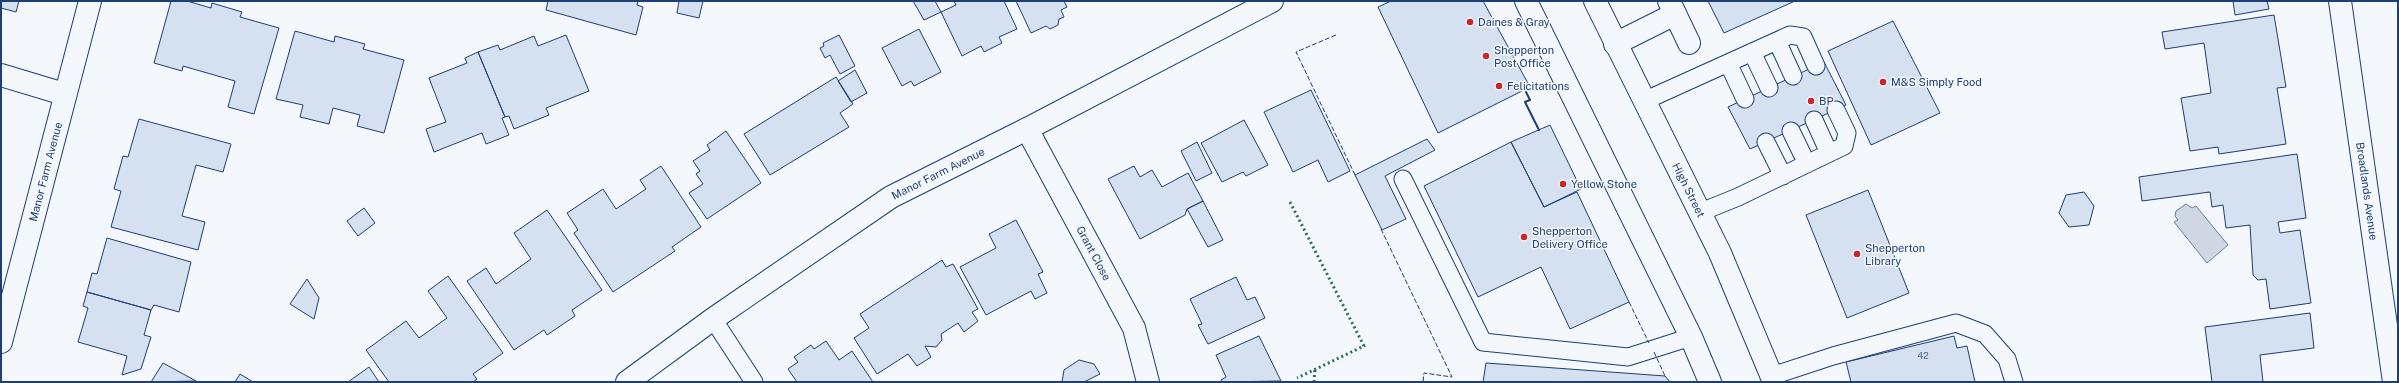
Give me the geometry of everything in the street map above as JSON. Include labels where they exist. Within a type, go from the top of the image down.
[{"type":"street","name":"Manor Farm Avenue","points":[[1,342],[64,94],[90,1]]},
{"type":"street","points":[[1526,1],[1691,337],[1710,382]]},
{"type":"street","name":"High Street","points":[[1595,1],[1615,44],[1701,212],[1773,379]]},
{"type":"street","name":"Broadlands Avenue","points":[[2340,1],[2394,382]]},
{"type":"street","name":"Manor Farm Avenue","points":[[626,382],[891,197],[1027,129],[1268,2]]},
{"type":"street","points":[[1615,44],[1672,7],[1689,43]]},
{"type":"street","points":[[1,75],[64,94]]},
{"type":"street","name":"Grant Close","points":[[1027,129],[1134,328],[1148,382]]},
{"type":"lane","points":[[1644,101],[1790,35],[1803,37],[1816,66]]},
{"type":"lane","points":[[1777,41],[1793,76]]},
{"type":"lane","points":[[1752,52],[1769,88]]},
{"type":"lane","points":[[1728,63],[1745,99]]},
{"type":"lane","points":[[1701,212],[1783,176],[1844,146],[1847,133],[1836,110]]},
{"type":"lane","points":[[1814,120],[1829,153]]},
{"type":"lane","points":[[1791,131],[1807,164]]},
{"type":"lane","points":[[1766,142],[1783,176]]},
{"type":"lane","points":[[1403,179],[1483,342],[1628,357],[1691,337]]},
{"type":"lane","points":[[713,320],[754,382]]},
{"type":"lane","points":[[1773,379],[1833,356],[1956,323],[1985,334],[2007,359],[2014,382]]},
{"type":"shaded area","points":[[2186,204],[2192,208],[2196,206],[2228,245],[2207,263],[2174,222],[2178,220],[2175,216],[2176,211]]},
{"type":"building","points":[[1,1],[19,1],[16,12],[1,8]]},
{"type":"building","points":[[171,1],[187,1],[211,8],[212,3],[242,12],[240,17],[279,28],[254,114],[228,107],[235,81],[183,66],[182,71],[154,63]]},
{"type":"building","points":[[548,1],[638,1],[637,5],[643,7],[636,35],[546,10]]},
{"type":"building","points":[[679,1],[703,1],[699,18],[677,13]]},
{"type":"building","points":[[913,1],[935,1],[941,12],[924,20]]},
{"type":"building","points":[[954,1],[1004,1],[1017,29],[999,37],[1002,43],[984,52],[981,46],[962,56],[941,12],[956,5]]},
{"type":"building","points":[[1016,1],[1064,1],[1067,7],[1061,10],[1064,17],[1059,19],[1058,25],[1050,29],[1046,26],[1031,33]]},
{"type":"building","points":[[1391,1],[1483,1],[1530,87],[1438,133],[1378,7]]},
{"type":"building","points":[[1708,1],[1795,1],[1724,33]]},
{"type":"building","points":[[2233,1],[2267,1],[2269,9],[2235,15]]},
{"type":"building","points":[[2274,15],[2286,87],[2277,88],[2286,144],[2219,154],[2218,147],[2190,151],[2181,98],[2211,93],[2204,43],[2165,49],[2162,32]]},
{"type":"building","name":"M&S Simply Food","points":[[1893,21],[1940,113],[1871,145],[1828,51]]},
{"type":"building","points":[[919,29],[941,72],[914,86],[911,81],[902,86],[882,48]]},
{"type":"building","points":[[295,31],[334,42],[335,36],[365,44],[363,49],[404,60],[384,133],[357,126],[360,115],[333,108],[329,124],[300,117],[303,105],[276,99]]},
{"type":"building","points":[[566,35],[589,91],[546,108],[549,115],[514,129],[509,116],[505,117],[478,52],[498,45],[500,50],[534,36],[538,46]]},
{"type":"building","points":[[839,35],[855,66],[840,74],[830,55],[825,58],[820,48],[824,46],[823,43]]},
{"type":"building","points":[[478,52],[505,117],[502,118],[509,135],[486,144],[482,133],[434,152],[426,129],[446,122],[429,78],[467,63],[465,58]]},
{"type":"building","points":[[1824,62],[1846,105],[1750,149],[1728,107]]},
{"type":"building","points":[[855,70],[867,93],[851,102],[838,81]]},
{"type":"building","points":[[836,77],[853,104],[840,113],[849,127],[770,175],[744,134]]},
{"type":"building","points":[[1311,90],[1350,171],[1328,182],[1318,160],[1293,172],[1264,112]]},
{"type":"building","points":[[139,119],[231,144],[223,172],[196,165],[182,216],[205,222],[198,250],[111,227],[121,191],[114,189],[123,156],[128,157]]},
{"type":"building","points":[[1244,120],[1268,165],[1246,176],[1243,172],[1222,182],[1201,143]]},
{"type":"building","points":[[1550,125],[1581,189],[1544,207],[1511,142]]},
{"type":"building","points":[[726,131],[761,183],[707,219],[689,193],[703,184],[696,174],[700,171],[693,161],[710,150],[707,145]]},
{"type":"building","points":[[1427,139],[1435,150],[1385,176],[1406,219],[1382,230],[1355,175]]},
{"type":"building","points":[[1197,142],[1212,173],[1196,181],[1181,151]]},
{"type":"building","name":"Shepperton Delivery Office","points":[[1511,142],[1544,207],[1577,192],[1629,302],[1570,329],[1541,267],[1478,297],[1424,186]]},
{"type":"building","points":[[2297,154],[2306,218],[2278,222],[2280,233],[2300,230],[2311,303],[2270,309],[2266,279],[2258,280],[2253,275],[2250,225],[2226,228],[2223,205],[2212,207],[2210,192],[2142,201],[2139,177]]},
{"type":"building","points":[[661,166],[701,227],[672,247],[675,251],[613,292],[574,233],[578,230],[567,213],[603,189],[616,209],[646,189],[640,180]]},
{"type":"building","points":[[1134,166],[1140,177],[1152,170],[1162,187],[1188,173],[1203,201],[1187,209],[1185,215],[1140,239],[1108,179]]},
{"type":"building","name":"Shepperton Library","points":[[1868,190],[1909,293],[1847,318],[1806,215]]},
{"type":"building","points":[[2084,192],[2094,206],[2089,225],[2069,227],[2059,213],[2066,195]]},
{"type":"building","points":[[1203,201],[1223,240],[1208,247],[1187,209]]},
{"type":"building","points":[[364,208],[375,223],[358,236],[347,221]]},
{"type":"building","points":[[547,210],[602,290],[572,310],[575,316],[547,335],[544,330],[514,350],[467,281],[486,268],[496,284],[531,259],[514,233]]},
{"type":"building","points":[[1016,220],[1043,272],[1038,274],[1047,293],[1035,299],[1031,291],[986,315],[960,267],[996,248],[989,234]]},
{"type":"building","points":[[107,238],[191,262],[179,312],[154,305],[151,310],[87,292],[92,273],[97,274]]},
{"type":"building","points":[[942,260],[946,267],[953,264],[978,309],[972,312],[978,321],[964,332],[958,323],[941,334],[942,340],[936,347],[925,346],[931,357],[917,366],[908,354],[877,374],[854,338],[869,328],[860,314]]},
{"type":"building","points":[[448,276],[503,353],[473,374],[477,379],[473,382],[389,382],[366,350],[406,321],[419,338],[447,318],[428,291]]},
{"type":"building","points":[[1236,277],[1247,300],[1255,297],[1265,318],[1208,344],[1198,325],[1202,324],[1190,299]]},
{"type":"building","points":[[307,279],[319,298],[314,319],[290,304]]},
{"type":"building","points":[[87,292],[151,310],[144,335],[151,337],[141,369],[122,375],[127,356],[78,342],[88,308],[83,306]]},
{"type":"building","points":[[2310,313],[2314,348],[2260,355],[2263,382],[2212,382],[2205,327]]},
{"type":"building","points":[[1259,336],[1281,381],[1222,382],[1221,380],[1226,377],[1216,355]]},
{"type":"building","points":[[1954,336],[1957,348],[1967,346],[1975,382],[1851,382],[1846,362]]},
{"type":"building","points":[[826,341],[839,360],[852,351],[873,382],[797,382],[788,369],[798,362],[794,357],[811,345],[814,349]]},
{"type":"building","points":[[1079,360],[1094,364],[1100,374],[1084,382],[1062,382],[1064,370]]},
{"type":"building","points":[[163,363],[196,381],[151,382]]},
{"type":"building","points":[[1486,363],[1665,376],[1670,382],[1483,382]]},
{"type":"building","points":[[369,367],[379,382],[348,382]]},
{"type":"building","points":[[240,374],[253,382],[235,382]]},
{"type":"hedge","points":[[1290,202],[1364,346],[1297,378]]},
{"type":"hedge","points":[[1314,382],[1315,368]]},
{"type":"fence","points":[[1336,35],[1296,52],[1356,177]]},
{"type":"fence","points":[[1381,229],[1452,377],[1424,373],[1423,382]]},
{"type":"fence","points":[[1629,302],[1649,343]]},
{"type":"fence","points":[[1654,352],[1665,376]]},
{"type":"wall","points":[[1525,90],[1530,100],[1525,102],[1539,130]]},
{"type":"place","name":"Daines & Gray","points":[[1470,22]]},
{"type":"place","name":"Shepperton Post Office","points":[[1486,56]]},
{"type":"place","name":"M&S Simply Food","points":[[1883,82]]},
{"type":"place","name":"Felicitations","points":[[1499,86]]},
{"type":"place","name":"BP","points":[[1811,101]]},
{"type":"place","name":"Yellow Stone","points":[[1563,184]]},
{"type":"place","name":"Shepperton Delivery Office","points":[[1524,237]]},
{"type":"place","name":"Shepperton Library","points":[[1857,254]]}]
